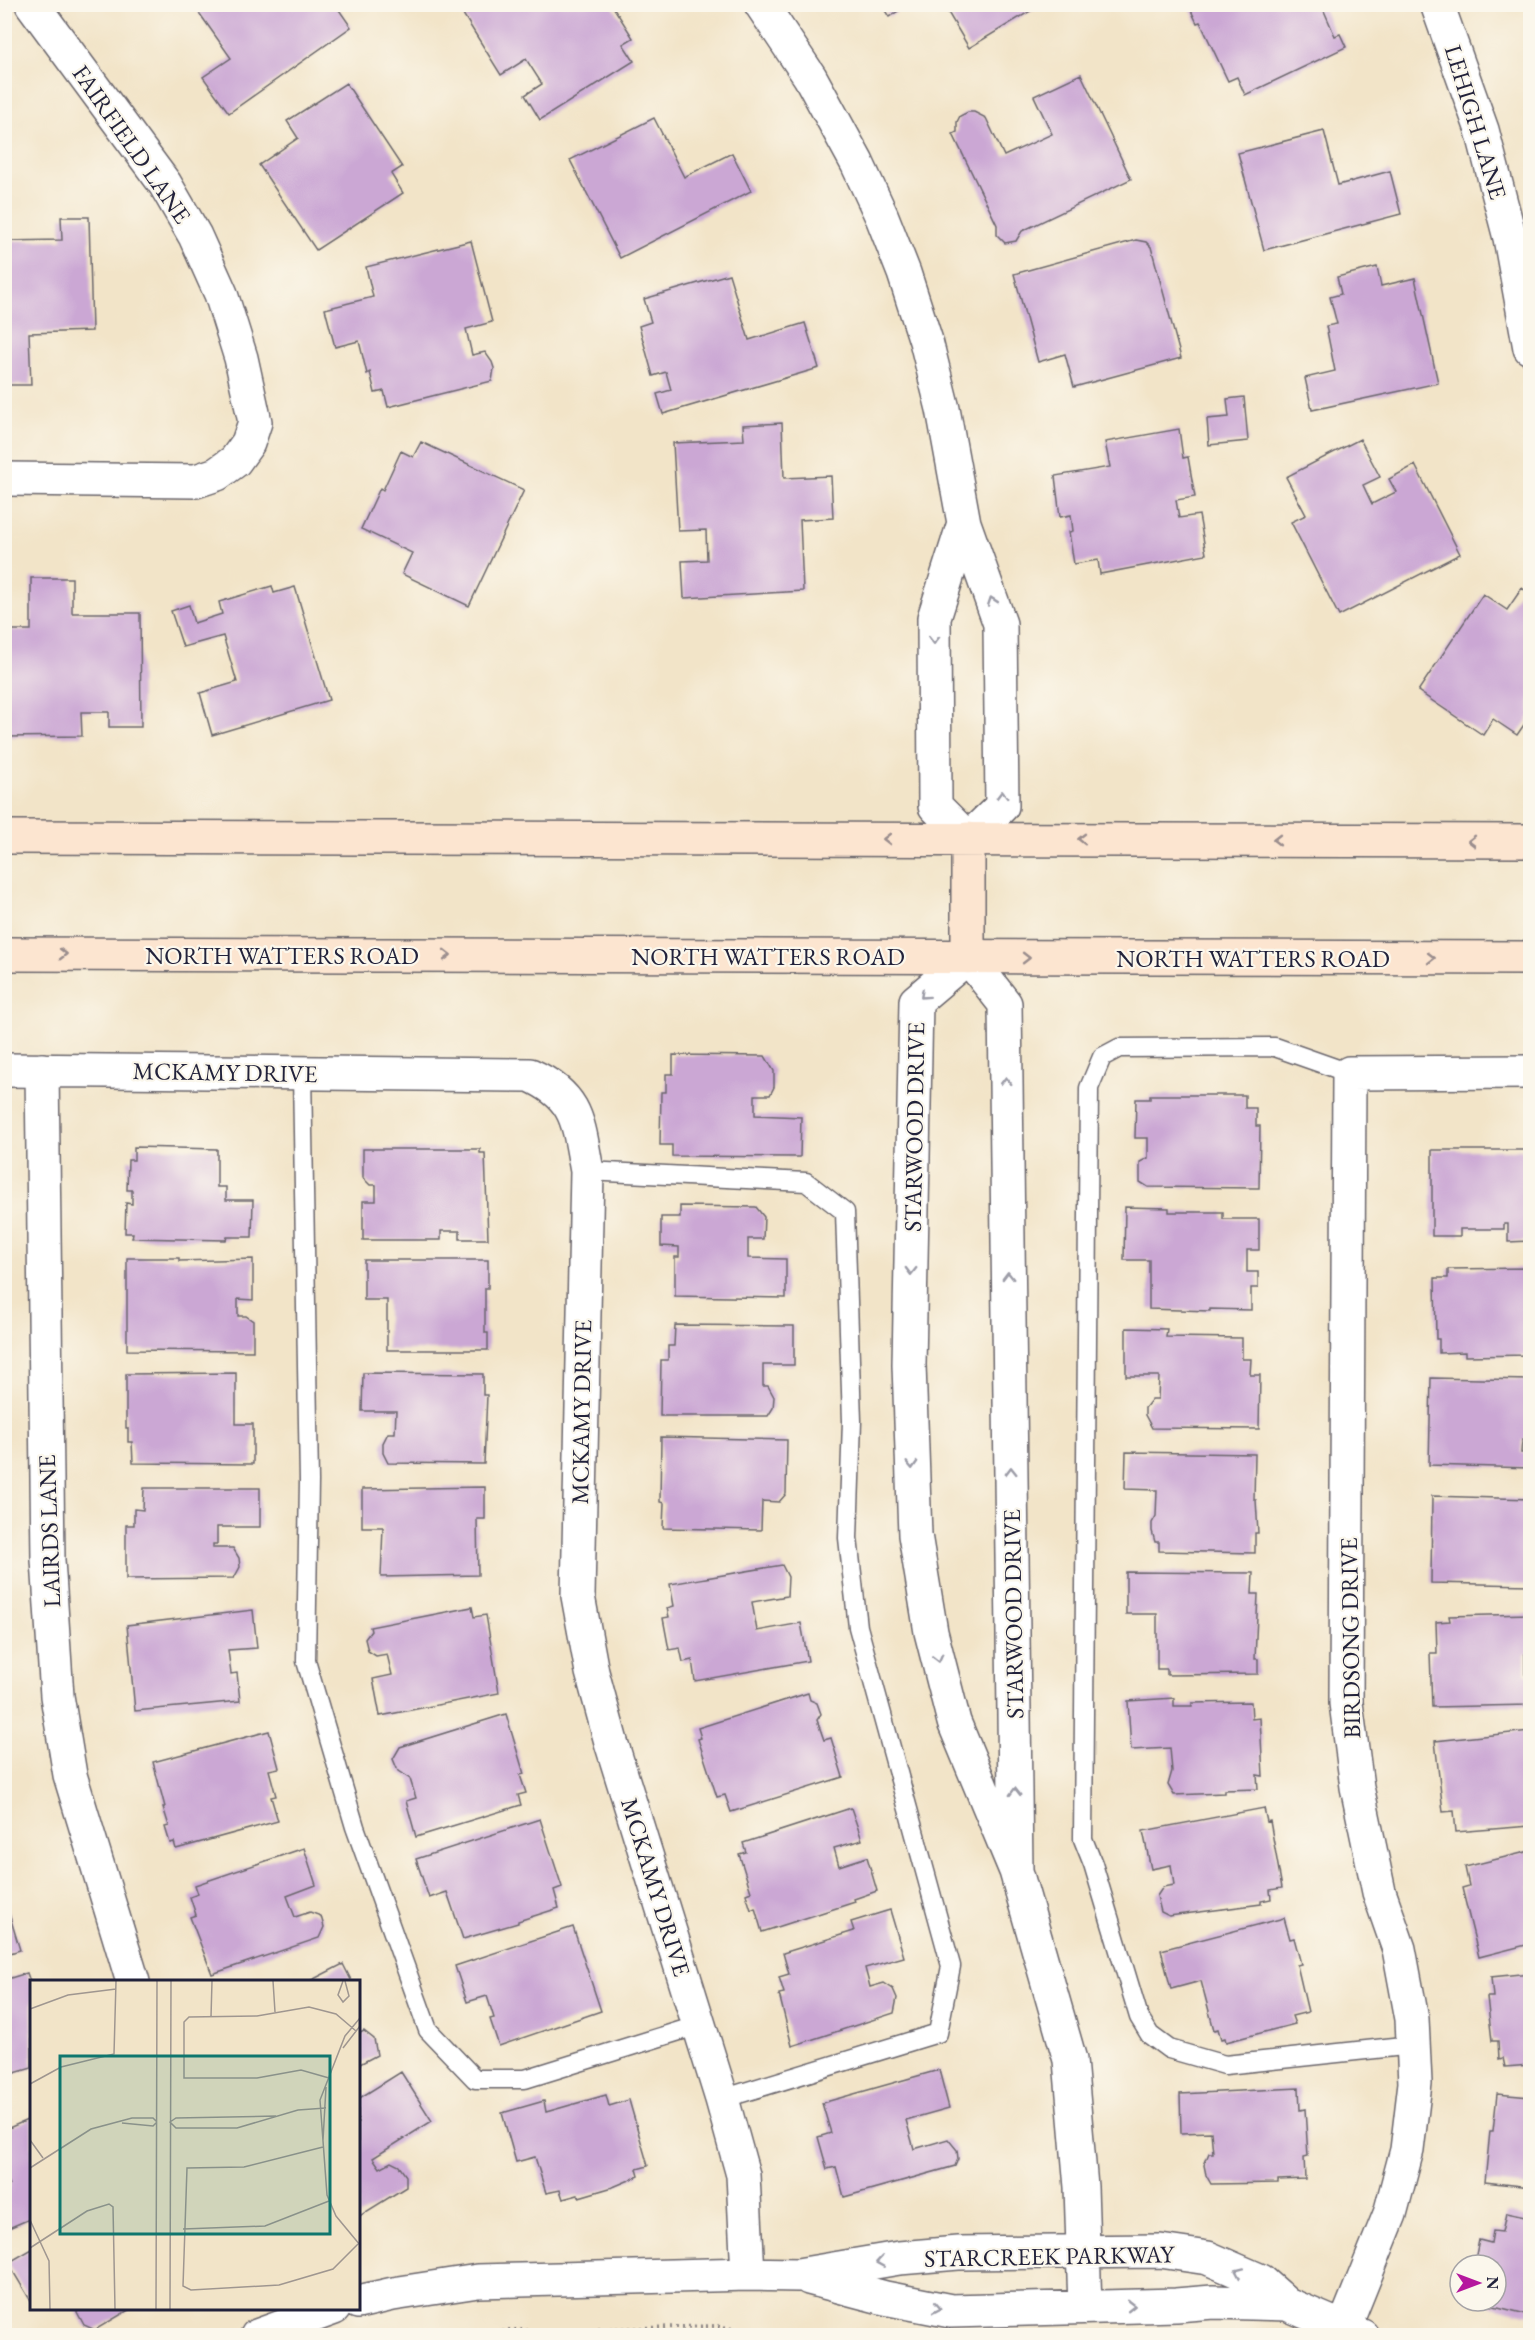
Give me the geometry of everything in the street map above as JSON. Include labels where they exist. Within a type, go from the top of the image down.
[{"type":"main road","points":[[4,837],[1530,841]]},
{"type":"main road","points":[[968,839],[968,957]]},
{"type":"main road","name":"NORTH WATTERS ROAD","points":[[4,954],[1530,958]]},
{"type":"street","name":"FAIRFIELD LANE","points":[[4,479],[196,481],[217,474],[235,461],[248,443],[255,422],[242,358],[221,294],[195,236],[165,184],[32,4]]},
{"type":"street","points":[[761,4],[810,77],[856,162],[882,217],[904,273],[926,341],[943,409],[964,523],[1000,624],[1002,806],[968,839],[935,806],[934,618],[964,523]]},
{"type":"street","name":"LEHIGH LANE","points":[[1437,4],[1482,130],[1510,238],[1530,348]]},
{"type":"street","name":"STARWOOD DRIVE","points":[[1016,1871],[1005,1004],[968,957],[916,1001],[909,1365],[915,1535],[931,1632],[954,1722],[1016,1871],[1070,2060],[1081,2187],[1084,2307]]},
{"type":"street","name":"MCKAMY DRIVE","points":[[4,1070],[530,1075],[550,1084],[566,1099],[577,1119],[587,1171],[578,1596],[592,1672],[611,1742],[722,2099],[743,2175],[748,2274]]},
{"type":"street","name":"LAIRDS LANE","points":[[42,1070],[48,1560],[57,1696],[70,1775],[132,1980]]},
{"type":"street","points":[[1349,1073],[1530,1072]]},
{"type":"street","name":"BIRDSONG DRIVE","points":[[1349,1073],[1346,1703],[1357,1787],[1379,1892],[1399,1949],[1412,2019],[1414,2083],[1407,2150],[1390,2214],[1353,2332]]},
{"type":"street","name":"STARCREEK PARKWAY","points":[[360,2302],[478,2281],[748,2274],[798,2275],[899,2258],[958,2253],[1160,2251],[1208,2258],[1261,2281],[1287,2304],[1353,2332]]},
{"type":"street","name":"STARCREEK PARKWAY","points":[[798,2275],[885,2298],[951,2311],[1212,2302],[1287,2304]]},
{"type":"street","points":[[271,2323],[326,2310]]},
{"type":"lane","points":[[1349,1073],[1275,1047],[1119,1048],[1102,1057],[1089,1088],[1083,1839],[1093,1864],[1139,2017],[1150,2035],[1169,2049],[1225,2065],[1413,2045]]},
{"type":"lane","points":[[302,1073],[309,1481],[306,1660],[356,1827],[428,2030],[475,2079],[525,2079],[699,2025]]},
{"type":"lane","points":[[587,1171],[806,1182],[845,1212],[852,1421],[848,1538],[858,1628],[951,1966],[938,2033],[722,2099]]},
{"type":"path","points":[[479,2336],[513,2330],[576,2332],[603,2329],[717,2326],[771,2336]]},
{"type":"building","points":[[198,4],[335,4],[351,27],[229,113],[203,77],[231,58],[195,7]]},
{"type":"building","points":[[881,4],[909,4],[889,17]]},
{"type":"building","points":[[943,4],[1042,4],[969,48]]},
{"type":"building","points":[[1188,4],[1321,4],[1335,36],[1340,34],[1346,47],[1245,95],[1237,77],[1228,81],[1200,22],[1197,23]]},
{"type":"building","points":[[612,5],[633,38],[623,44],[634,61],[540,120],[525,95],[542,84],[526,59],[501,75],[458,6]]},
{"type":"building","points":[[1081,74],[1131,179],[1022,231],[1016,241],[1005,243],[997,235],[997,225],[953,134],[957,132],[957,122],[960,116],[968,112],[974,112],[986,118],[1004,156],[1052,134],[1034,96]]},
{"type":"building","points":[[346,83],[402,167],[391,174],[403,193],[316,250],[259,165],[298,138],[287,121]]},
{"type":"building","points":[[654,118],[684,177],[732,153],[751,191],[620,258],[570,160]]},
{"type":"building","points":[[1324,131],[1338,185],[1390,171],[1401,214],[1264,250],[1238,153]]},
{"type":"building","points":[[61,217],[89,217],[92,331],[29,333],[31,385],[4,385],[4,241],[62,240]]},
{"type":"building","points":[[1136,240],[1146,242],[1151,247],[1181,358],[1074,387],[1065,354],[1038,362],[1014,274]]},
{"type":"building","points":[[471,241],[492,322],[466,329],[472,355],[485,352],[492,362],[494,368],[492,381],[388,407],[384,391],[375,393],[370,372],[367,374],[359,341],[335,347],[325,309],[373,297],[366,267]]},
{"type":"building","points":[[1377,267],[1381,286],[1415,278],[1438,383],[1312,410],[1305,378],[1335,371],[1326,326],[1337,324],[1330,297],[1341,294],[1337,277]]},
{"type":"building","points":[[729,274],[749,340],[805,323],[819,368],[663,414],[657,394],[671,390],[666,372],[653,376],[639,326],[651,322],[644,299]]},
{"type":"building","points":[[1244,397],[1248,441],[1209,445],[1207,419],[1229,417],[1227,399]]},
{"type":"building","points":[[782,423],[784,478],[831,476],[833,518],[800,520],[803,591],[684,598],[682,561],[707,560],[706,530],[678,531],[673,443],[744,440],[743,425]]},
{"type":"building","points":[[1179,429],[1183,458],[1188,457],[1195,497],[1176,500],[1179,518],[1199,515],[1206,554],[1100,574],[1098,560],[1074,564],[1069,532],[1073,531],[1071,515],[1060,517],[1055,476],[1110,467],[1105,442]]},
{"type":"building","points":[[1360,439],[1380,477],[1363,485],[1372,504],[1396,492],[1389,479],[1415,465],[1460,554],[1339,616],[1291,522],[1306,515],[1286,477]]},
{"type":"building","points":[[421,442],[524,490],[469,606],[402,574],[412,553],[361,529],[380,488],[383,490],[401,451],[413,457]]},
{"type":"building","points":[[31,578],[72,578],[72,613],[140,613],[141,727],[109,727],[109,712],[81,712],[82,736],[4,737],[4,630],[31,630]]},
{"type":"building","points":[[272,586],[274,593],[295,587],[329,700],[212,735],[200,693],[237,682],[223,636],[183,647],[171,611],[189,605],[194,623],[222,614],[219,602]]},
{"type":"building","points":[[1522,588],[1530,594],[1530,716],[1517,735],[1493,719],[1483,735],[1418,691],[1483,594],[1507,610]]},
{"type":"building","points":[[673,1055],[765,1056],[774,1071],[774,1087],[770,1095],[755,1095],[755,1115],[801,1117],[800,1157],[672,1156],[672,1145],[660,1145],[661,1092],[666,1092],[666,1074],[673,1074]]},
{"type":"building","points":[[1150,1095],[1245,1095],[1245,1108],[1256,1108],[1256,1126],[1260,1126],[1259,1188],[1148,1187],[1140,1182],[1140,1162],[1148,1158],[1148,1138],[1135,1138],[1136,1099],[1150,1099]]},
{"type":"building","points":[[134,1147],[217,1149],[217,1187],[226,1187],[226,1200],[253,1200],[252,1237],[227,1237],[226,1240],[132,1238],[133,1233],[125,1233],[126,1203],[132,1204],[132,1190],[127,1190],[128,1160],[134,1160]]},
{"type":"building","points":[[363,1149],[480,1149],[480,1153],[485,1153],[488,1239],[460,1239],[460,1231],[441,1231],[441,1240],[363,1240],[363,1201],[376,1201],[376,1185],[370,1185],[363,1178]]},
{"type":"building","points":[[1432,1150],[1530,1150],[1530,1241],[1508,1242],[1508,1224],[1504,1224],[1504,1229],[1460,1229],[1460,1236],[1432,1236]]},
{"type":"building","points":[[680,1206],[756,1207],[764,1217],[763,1239],[748,1239],[748,1258],[786,1259],[786,1298],[675,1296],[675,1257],[679,1257],[679,1247],[661,1246],[661,1217],[680,1217]]},
{"type":"building","points":[[1125,1207],[1169,1208],[1169,1212],[1223,1212],[1223,1219],[1259,1219],[1259,1250],[1247,1250],[1247,1272],[1258,1272],[1258,1288],[1251,1288],[1251,1310],[1149,1309],[1149,1260],[1124,1260]]},
{"type":"building","points":[[127,1258],[179,1258],[179,1261],[253,1259],[253,1300],[238,1299],[238,1316],[246,1316],[253,1321],[253,1351],[127,1350]]},
{"type":"building","points":[[364,1260],[488,1260],[488,1288],[485,1288],[485,1333],[488,1333],[488,1350],[387,1350],[387,1300],[364,1300]]},
{"type":"building","points":[[1530,1268],[1530,1355],[1465,1356],[1465,1352],[1439,1353],[1439,1339],[1436,1339],[1435,1278],[1448,1278],[1448,1269]]},
{"type":"building","points":[[675,1325],[794,1326],[794,1365],[763,1365],[763,1386],[768,1386],[774,1397],[773,1408],[768,1416],[660,1416],[661,1360],[668,1360],[668,1346],[674,1346]]},
{"type":"building","points":[[1126,1328],[1167,1329],[1166,1337],[1242,1338],[1242,1359],[1251,1359],[1250,1375],[1260,1375],[1259,1429],[1152,1428],[1145,1415],[1145,1408],[1152,1399],[1158,1399],[1159,1376],[1126,1376]]},
{"type":"building","points":[[236,1373],[236,1424],[253,1424],[253,1464],[133,1463],[132,1442],[128,1442],[128,1428],[126,1428],[126,1374]]},
{"type":"building","points":[[363,1373],[483,1374],[483,1395],[487,1395],[484,1464],[388,1463],[383,1453],[383,1443],[388,1433],[395,1433],[396,1411],[362,1411]]},
{"type":"building","points":[[1431,1378],[1530,1380],[1530,1440],[1522,1440],[1521,1453],[1530,1453],[1530,1468],[1429,1465]]},
{"type":"building","points":[[661,1437],[787,1440],[786,1494],[779,1502],[762,1501],[761,1530],[663,1528],[664,1503],[660,1502]]},
{"type":"building","points":[[1126,1452],[1255,1454],[1254,1500],[1256,1500],[1258,1533],[1255,1533],[1255,1553],[1159,1551],[1159,1542],[1155,1542],[1152,1531],[1152,1523],[1156,1516],[1157,1490],[1125,1489]]},
{"type":"building","points":[[485,1487],[485,1519],[477,1519],[478,1575],[381,1577],[383,1527],[362,1527],[362,1489]]},
{"type":"building","points":[[144,1488],[260,1488],[260,1527],[217,1527],[217,1544],[213,1544],[213,1548],[233,1548],[239,1558],[240,1567],[234,1578],[126,1579],[126,1525],[134,1525],[134,1509],[143,1510]]},
{"type":"building","points":[[1432,1496],[1530,1499],[1530,1585],[1431,1583]]},
{"type":"building","points":[[782,1565],[788,1577],[787,1596],[752,1602],[757,1631],[801,1623],[808,1661],[695,1681],[692,1660],[683,1662],[680,1648],[669,1650],[663,1618],[669,1617],[667,1608],[674,1606],[670,1584]]},
{"type":"building","points":[[1126,1572],[1253,1573],[1252,1594],[1258,1594],[1255,1659],[1258,1659],[1258,1674],[1167,1675],[1167,1669],[1157,1669],[1157,1614],[1126,1614]]},
{"type":"building","points":[[472,1607],[474,1617],[486,1615],[499,1693],[380,1716],[373,1679],[392,1675],[387,1654],[376,1656],[368,1651],[365,1639],[371,1631],[370,1627]]},
{"type":"building","points":[[253,1610],[257,1648],[228,1650],[231,1674],[237,1673],[240,1701],[135,1711],[127,1625]]},
{"type":"building","points":[[1530,1614],[1530,1654],[1525,1654],[1525,1674],[1530,1674],[1530,1705],[1432,1707],[1430,1653],[1437,1653],[1436,1622],[1450,1621],[1449,1616]]},
{"type":"building","points":[[808,1693],[810,1700],[817,1703],[821,1714],[817,1720],[824,1740],[831,1738],[843,1777],[731,1812],[725,1795],[717,1797],[698,1739],[701,1738],[698,1728]]},
{"type":"building","points":[[1174,1698],[1174,1706],[1192,1706],[1192,1703],[1251,1702],[1252,1719],[1260,1718],[1263,1776],[1257,1775],[1258,1789],[1174,1795],[1168,1785],[1172,1771],[1170,1748],[1131,1750],[1128,1701]]},
{"type":"building","points":[[506,1714],[524,1774],[520,1775],[526,1793],[518,1795],[521,1805],[416,1837],[406,1801],[416,1798],[410,1779],[398,1771],[393,1759],[400,1747]]},
{"type":"building","points":[[269,1731],[279,1768],[269,1770],[276,1796],[271,1797],[278,1821],[176,1849],[174,1842],[170,1843],[165,1827],[169,1826],[153,1762]]},
{"type":"building","points":[[1530,1731],[1530,1826],[1456,1832],[1454,1811],[1443,1812],[1435,1741]]},
{"type":"building","points":[[851,1808],[862,1840],[834,1848],[839,1866],[867,1857],[877,1891],[854,1899],[855,1902],[762,1932],[755,1908],[751,1910],[746,1894],[751,1892],[739,1854],[746,1852],[743,1843]]},
{"type":"building","points":[[1264,1808],[1267,1822],[1270,1821],[1282,1888],[1270,1890],[1271,1899],[1261,1901],[1261,1904],[1169,1916],[1161,1912],[1157,1896],[1163,1887],[1174,1885],[1171,1865],[1151,1869],[1143,1831]]},
{"type":"building","points":[[540,1819],[562,1887],[554,1890],[559,1908],[463,1939],[447,1892],[429,1898],[416,1859]]},
{"type":"building","points":[[304,1848],[316,1885],[287,1896],[295,1917],[310,1912],[321,1916],[324,1927],[319,1938],[212,1974],[190,1917],[196,1915],[190,1897],[198,1894],[195,1885]]},
{"type":"building","points":[[1530,1851],[1530,1944],[1479,1957],[1462,1888],[1469,1886],[1465,1867]]},
{"type":"building","points":[[4,1897],[20,1950],[4,1955]]},
{"type":"building","points":[[890,1910],[904,1957],[865,1968],[870,1987],[884,1983],[893,1989],[897,1998],[894,2013],[792,2046],[779,1994],[784,1993],[779,1977],[789,1974],[783,1953],[854,1931],[851,1922]]},
{"type":"building","points":[[1284,1918],[1290,1939],[1294,1938],[1301,1964],[1297,1965],[1308,2012],[1292,2016],[1295,2024],[1226,2042],[1225,2038],[1221,2039],[1218,2029],[1214,2030],[1201,1981],[1171,1989],[1161,1950]]},
{"type":"building","points":[[573,1927],[601,2011],[499,2046],[490,2019],[494,2018],[487,1996],[467,2002],[455,1966]]},
{"type":"building","points":[[343,1964],[351,1980],[312,1980]]},
{"type":"building","points":[[27,1973],[30,1981],[30,2069],[4,2076],[4,1980]]},
{"type":"building","points":[[1530,1973],[1530,2065],[1505,2067],[1503,2058],[1499,2059],[1498,2041],[1492,2041],[1487,1997],[1493,1997],[1491,1977]]},
{"type":"building","points":[[364,2031],[374,2039],[377,2055],[360,2064],[360,2033]]},
{"type":"building","points":[[939,2070],[949,2108],[906,2120],[914,2149],[948,2139],[957,2150],[958,2159],[955,2166],[844,2197],[836,2167],[827,2169],[818,2137],[831,2133],[822,2103]]},
{"type":"building","points":[[401,2072],[432,2121],[373,2158],[380,2168],[391,2162],[399,2166],[406,2176],[406,2187],[360,2216],[360,2098]]},
{"type":"building","points":[[1299,2088],[1300,2110],[1305,2109],[1308,2156],[1304,2157],[1305,2179],[1278,2180],[1278,2183],[1211,2184],[1204,2165],[1209,2153],[1213,2153],[1211,2132],[1181,2133],[1180,2094]]},
{"type":"building","points":[[1497,2094],[1530,2097],[1530,2187],[1485,2182],[1490,2131],[1493,2131]]},
{"type":"building","points":[[606,2095],[609,2106],[629,2100],[648,2166],[637,2169],[639,2176],[579,2197],[578,2195],[563,2199],[560,2190],[546,2193],[535,2157],[516,2162],[502,2113],[544,2101],[546,2112]]},
{"type":"building","points":[[30,2119],[30,2219],[4,2230],[4,2188],[10,2185],[4,2173],[4,2130]]},
{"type":"building","points":[[1506,2213],[1530,2218],[1530,2315],[1508,2310],[1508,2253],[1476,2253],[1479,2240],[1491,2243],[1493,2231],[1502,2232]]},
{"type":"building","points":[[30,2250],[30,2300],[8,2263]]},
{"type":"building","points":[[78,2310],[129,2310],[95,2330],[84,2325]]}]
